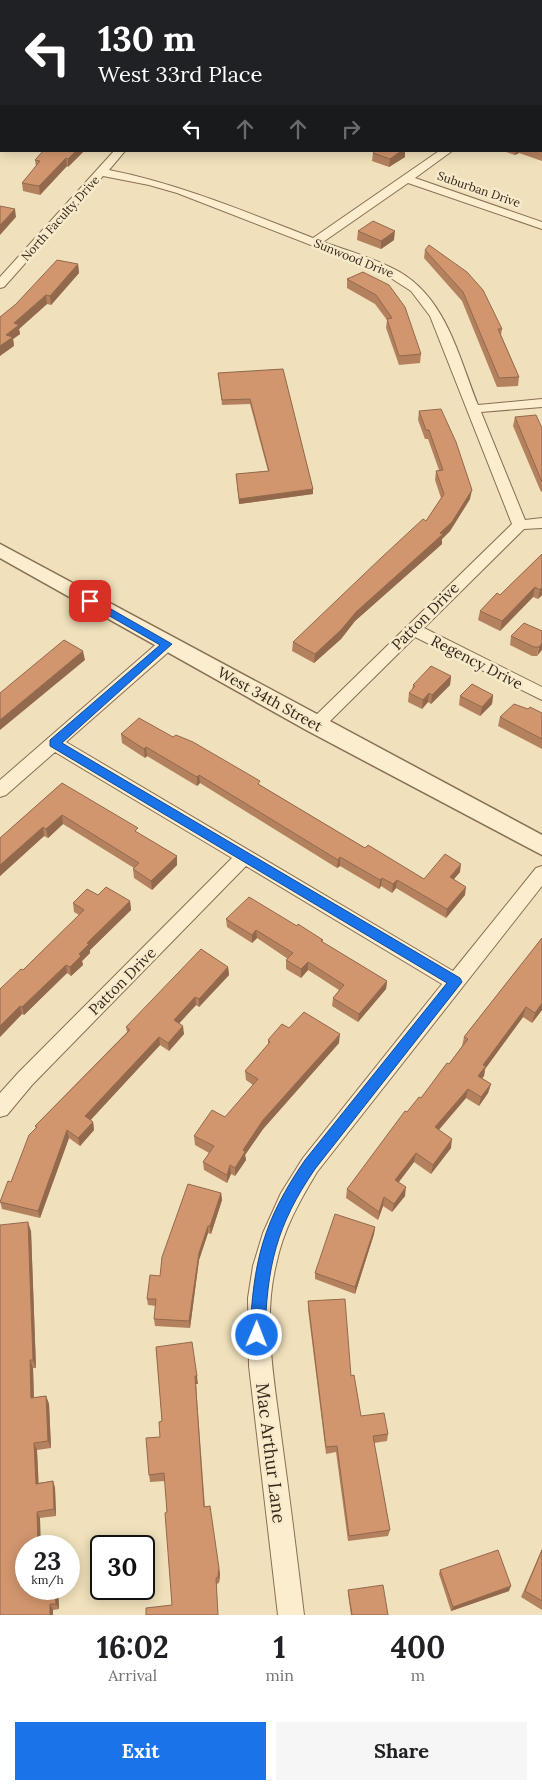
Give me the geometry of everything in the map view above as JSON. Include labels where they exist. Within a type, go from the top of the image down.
[{"type":"street","name":"North Faculty Drive","points":[[0,284],[119,152]]},
{"type":"street","points":[[315,242],[446,152]]},
{"type":"street","name":"Sunwood Drive","points":[[100,172],[172,188],[387,270],[408,282],[424,296],[436,316],[520,525]]},
{"type":"street","name":"Suburban Drive","points":[[407,179],[542,226]]},
{"type":"street","points":[[473,409],[542,403]]},
{"type":"street","points":[[520,525],[542,523]]},
{"type":"street","name":"Patton Drive","points":[[316,725],[520,525]]},
{"type":"street","name":"West 34th Street","points":[[0,550],[167,644],[229,675],[316,725],[542,846]]},
{"type":"street","name":"Regency Drive","points":[[412,629],[542,694]]},
{"type":"street","points":[[0,790],[167,644]]},
{"type":"street","points":[[54,743],[455,982]]},
{"type":"street","name":"Patton Drive","points":[[0,1108],[25,1080],[245,856]]},
{"type":"street","name":"Mac Arthur Lane","points":[[291,1615],[257,1335],[259,1290],[265,1258],[279,1216],[299,1181],[542,873]]},
{"type":"building","points":[[42,152],[75,152],[68,159],[66,158],[39,186],[22,183],[40,161],[35,160]]},
{"type":"building","points":[[374,152],[400,152],[390,159]]},
{"type":"building","points":[[0,206],[15,209],[0,225]]},
{"type":"building","points":[[373,221],[395,231],[381,241],[358,231]]},
{"type":"building","points":[[429,245],[467,272],[483,290],[502,329],[498,329],[519,377],[499,378],[463,292],[425,250]]},
{"type":"building","points":[[57,260],[78,264],[50,296],[46,295],[14,323],[19,325],[6,335],[13,337],[0,346],[0,317],[16,304]]},
{"type":"building","points":[[363,272],[389,285],[405,307],[421,354],[399,356],[387,319],[392,318],[376,295],[347,279]]},
{"type":"building","points":[[283,369],[313,489],[239,499],[236,474],[269,471],[250,399],[222,400],[218,373]]},
{"type":"building","points":[[441,409],[456,442],[472,490],[452,522],[440,533],[443,534],[356,612],[341,630],[315,654],[293,642],[423,519],[426,521],[444,494],[436,471],[443,470],[429,430],[426,430],[419,411]]},
{"type":"building","points":[[536,415],[542,428],[542,482],[515,417]]},
{"type":"building","points":[[542,554],[542,587],[540,590],[535,587],[502,621],[480,611],[497,593],[500,595]]},
{"type":"building","points":[[524,623],[542,631],[542,643],[539,647],[534,647],[511,636]]},
{"type":"building","points":[[64,640],[83,651],[0,720],[0,693]]},
{"type":"building","points":[[431,666],[451,676],[432,695],[429,693],[423,700],[409,693],[415,686],[413,685]]},
{"type":"building","points":[[472,684],[493,695],[482,707],[460,696]]},
{"type":"building","points":[[514,704],[528,709],[530,707],[542,713],[542,739],[500,717]]},
{"type":"building","points":[[139,718],[173,737],[176,735],[193,742],[260,781],[258,784],[365,848],[368,845],[424,879],[445,854],[461,864],[450,877],[466,887],[447,909],[397,880],[393,884],[382,878],[380,880],[340,857],[338,860],[199,775],[197,777],[146,747],[144,749],[121,734]]},
{"type":"building","points":[[62,783],[138,828],[135,831],[177,856],[151,881],[133,869],[139,863],[62,815],[46,829],[43,827],[0,865],[0,838]]},
{"type":"building","points":[[106,887],[130,901],[87,943],[89,944],[79,954],[81,956],[70,967],[66,965],[0,1026],[0,989],[21,969],[23,970],[84,910],[73,903],[87,889],[98,895]]},
{"type":"building","points":[[249,897],[297,926],[298,924],[323,940],[321,941],[387,981],[359,1014],[333,998],[344,985],[308,962],[301,969],[286,960],[293,953],[256,930],[252,935],[226,919]]},
{"type":"building","points":[[542,938],[542,1003],[535,1013],[526,1007],[483,1065],[486,1066],[478,1076],[491,1084],[481,1097],[468,1089],[435,1127],[452,1139],[433,1165],[416,1153],[395,1180],[406,1187],[394,1204],[384,1197],[379,1212],[347,1189],[405,1111],[407,1112],[419,1097],[421,1098],[447,1063],[449,1064],[468,1039],[464,1037]]},
{"type":"building","points":[[201,949],[228,967],[199,999],[195,997],[174,1020],[183,1026],[168,1043],[159,1037],[85,1116],[93,1122],[78,1138],[67,1130],[38,1211],[0,1202],[8,1181],[11,1182],[29,1135],[37,1127],[35,1126],[130,1030],[126,1027]]},
{"type":"building","points":[[304,1012],[340,1034],[263,1120],[243,1150],[245,1152],[235,1168],[230,1165],[227,1175],[203,1162],[214,1146],[194,1136],[212,1110],[225,1117],[258,1079],[245,1071],[270,1042],[268,1040],[282,1024],[289,1028]]},
{"type":"building","points":[[188,1184],[221,1193],[199,1253],[189,1321],[154,1319],[156,1299],[147,1299],[150,1275],[160,1276],[162,1257]]},
{"type":"building","points":[[335,1214],[375,1227],[355,1287],[315,1273]]},
{"type":"building","points":[[28,1222],[33,1360],[30,1360],[31,1398],[46,1396],[48,1441],[34,1443],[36,1484],[53,1481],[54,1509],[37,1512],[38,1535],[15,1535],[15,1600],[56,1600],[56,1604],[50,1604],[50,1615],[0,1615],[0,1225]]},
{"type":"building","points":[[345,1299],[351,1376],[354,1375],[361,1416],[384,1413],[388,1434],[373,1436],[390,1530],[349,1536],[337,1446],[326,1447],[308,1301]]},
{"type":"building","points":[[192,1342],[197,1376],[195,1376],[204,1507],[210,1506],[219,1568],[218,1577],[216,1578],[218,1615],[146,1615],[146,1608],[172,1605],[164,1473],[149,1475],[146,1438],[160,1437],[159,1422],[162,1421],[156,1347]]},
{"type":"building","points":[[498,1550],[511,1586],[453,1607],[440,1570]]},
{"type":"building","points":[[542,1550],[542,1601],[525,1591]]},
{"type":"building","points":[[383,1585],[388,1615],[352,1615],[348,1590]]},
{"type":"route","points":[[90,601],[167,644],[54,743],[455,982],[310,1164],[293,1189],[279,1216],[265,1258],[260,1279],[257,1335]]}]
